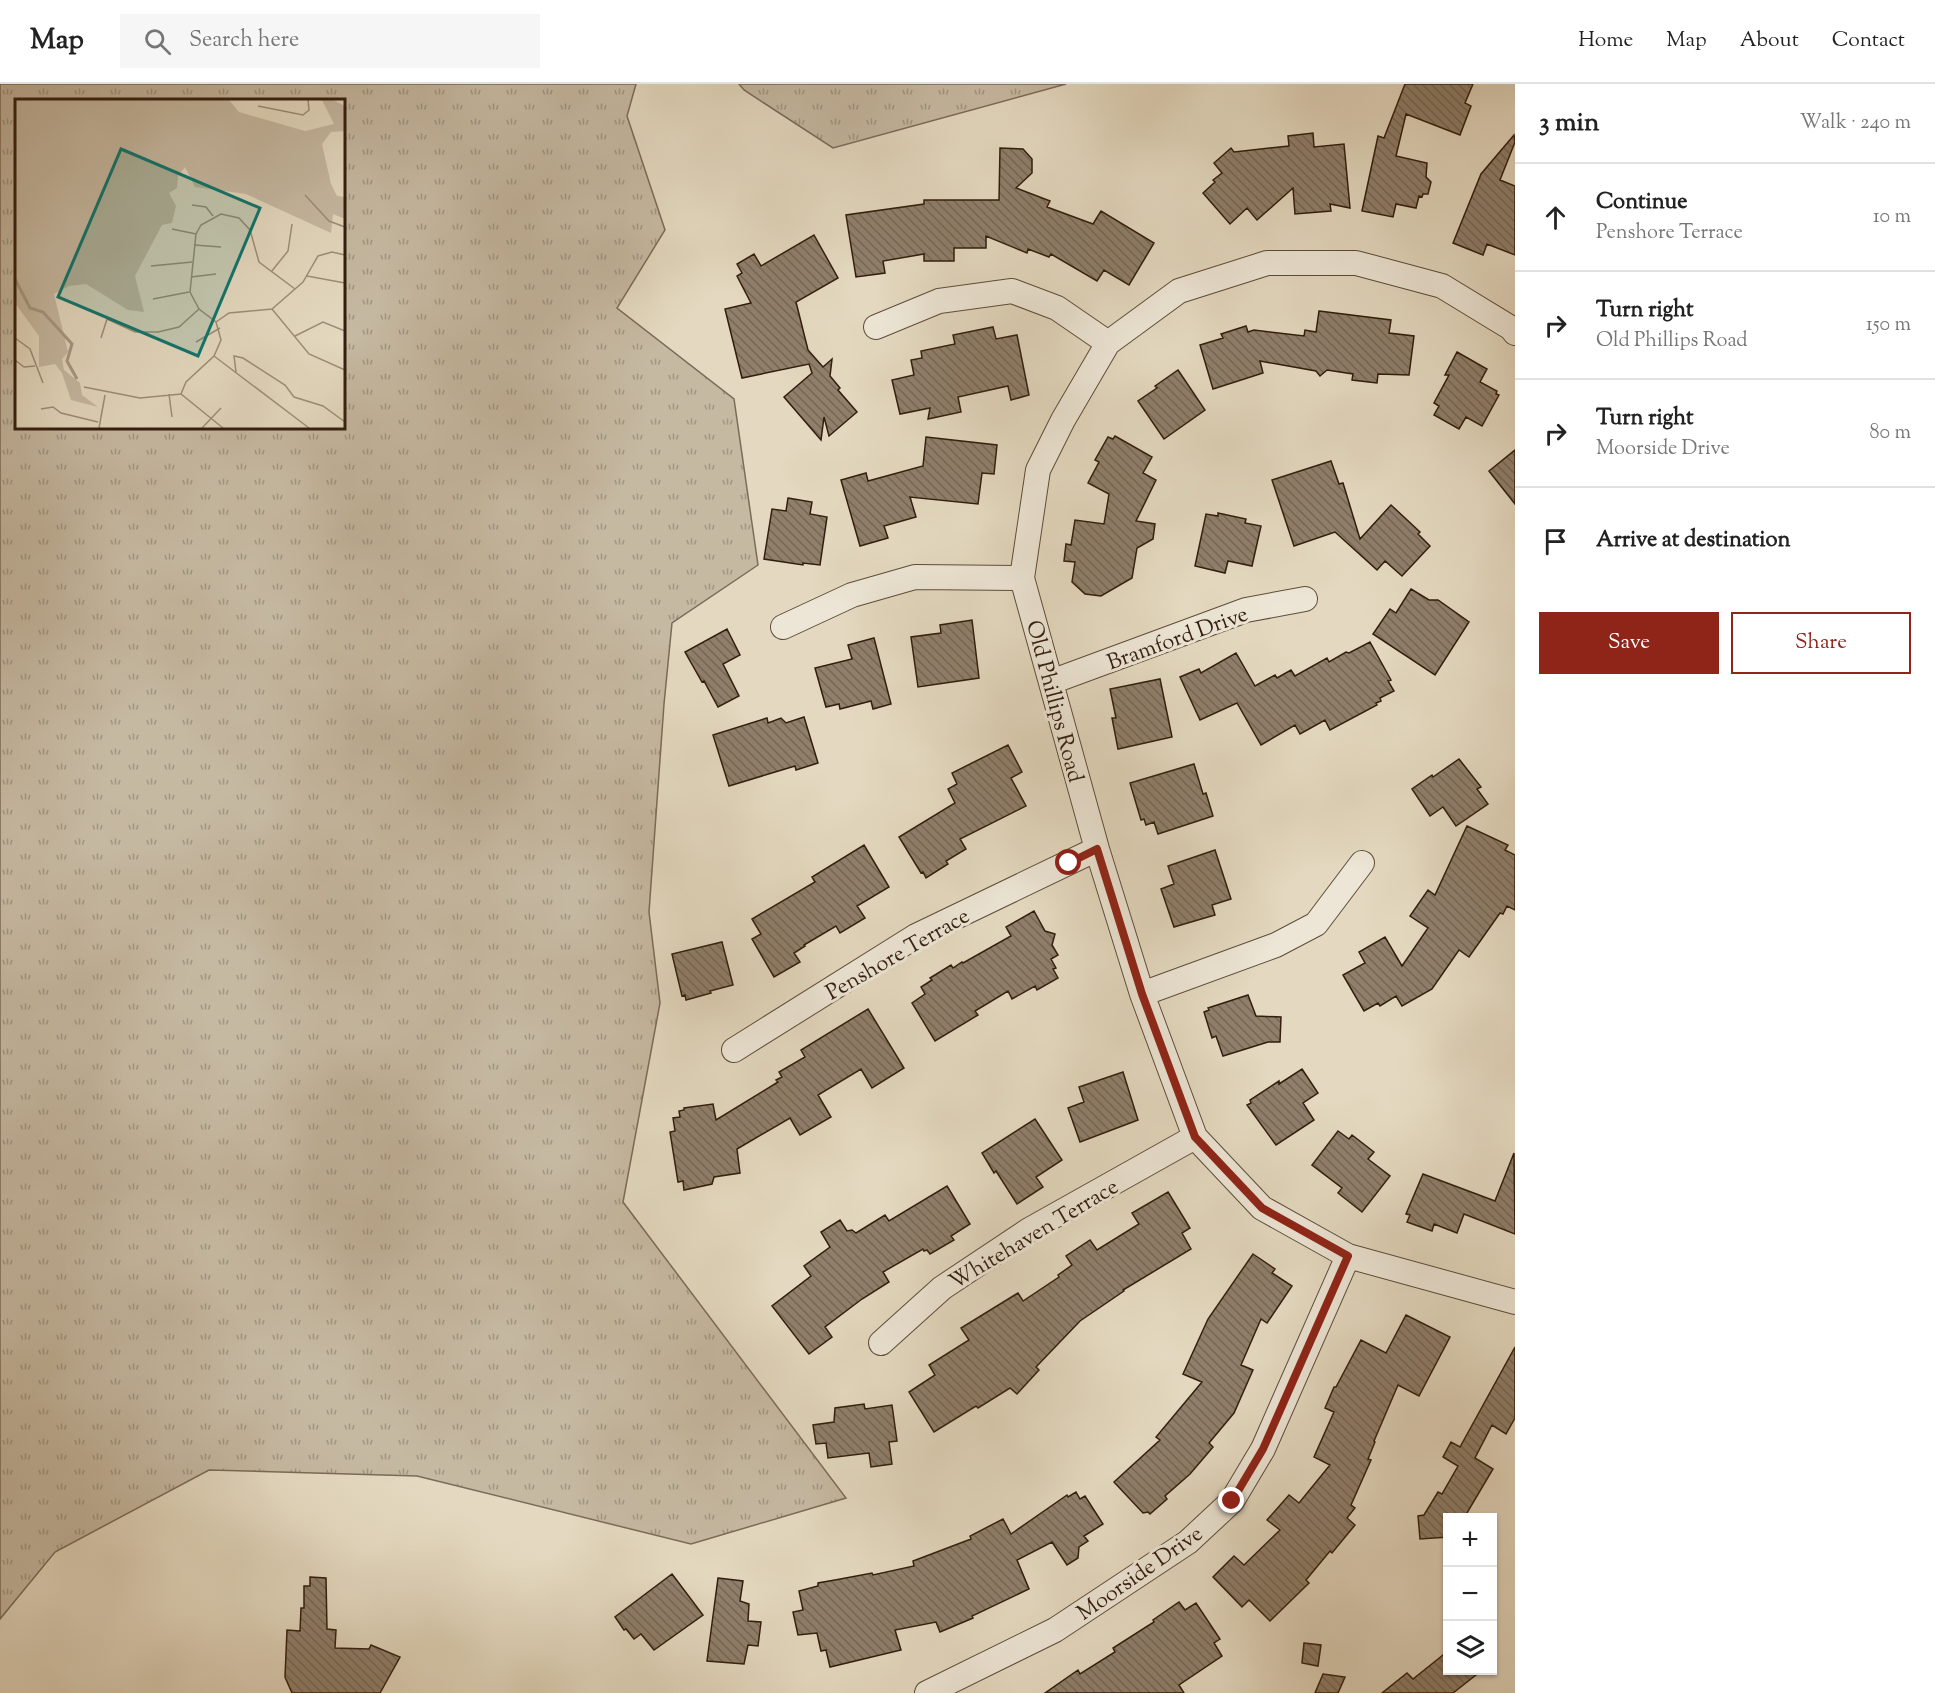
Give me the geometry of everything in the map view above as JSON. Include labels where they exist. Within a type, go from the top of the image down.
[{"type":"street","name":"Old Phillips Road","points":[[1515,333],[1511,328],[1442,286],[1356,263],[1267,263],[1179,291],[1108,343],[1063,420],[1038,470],[1022,578],[1097,849],[1142,994],[1195,1137],[1262,1208],[1348,1256],[1515,1302]]},
{"type":"street","points":[[876,327],[939,301],[1012,291],[1057,308],[1108,343]]},
{"type":"street","points":[[783,627],[852,595],[915,577],[1022,578]]},
{"type":"street","name":"Bramford Drive","points":[[1051,682],[1246,610],[1305,599]]},
{"type":"street","name":"Penshore Terrace","points":[[734,1050],[916,936],[1097,849]]},
{"type":"street","points":[[1142,994],[1276,945],[1316,924],[1362,863]]},
{"type":"street","name":"Whitehaven Terrace","points":[[881,1342],[942,1288],[1029,1230],[1195,1137]]},
{"type":"street","name":"Moorside Drive","points":[[927,1693],[1055,1630],[1188,1542],[1232,1501],[1263,1449],[1348,1256]]},
{"type":"green space","points":[[0,84],[636,84],[627,116],[665,230],[617,308],[734,399],[758,565],[672,623],[649,912],[660,1003],[623,1202],[846,1498],[691,1544],[417,1476],[209,1470],[55,1552],[0,1619]]},
{"type":"green space","points":[[739,84],[1066,84],[833,148],[744,90]]},
{"type":"building","points":[[1405,84],[1473,84],[1465,103],[1471,106],[1460,135],[1406,114],[1396,156],[1427,163],[1426,177],[1431,182],[1428,194],[1419,196],[1416,208],[1396,204],[1393,217],[1362,211],[1378,136],[1384,138]]},
{"type":"building","points":[[1313,133],[1314,147],[1344,144],[1350,208],[1330,204],[1331,211],[1295,214],[1293,188],[1257,220],[1247,208],[1230,224],[1203,193],[1222,173],[1214,163],[1231,148],[1234,152],[1289,146],[1288,136]]},
{"type":"building","points":[[1514,135],[1515,142],[1500,180],[1515,186],[1515,255],[1487,244],[1483,255],[1453,243],[1481,174]]},
{"type":"building","points":[[1000,148],[1023,149],[1032,159],[1032,173],[1016,188],[1050,201],[1047,207],[1093,224],[1101,211],[1154,243],[1129,285],[1104,270],[1097,281],[1051,254],[1049,257],[1028,249],[1027,253],[986,236],[986,248],[954,248],[954,261],[924,261],[924,254],[883,261],[885,273],[856,277],[846,215],[924,204],[924,200],[999,200]]},
{"type":"building","points":[[814,235],[838,278],[796,302],[808,350],[823,367],[832,359],[830,376],[840,388],[838,390],[857,412],[829,436],[824,417],[821,440],[784,397],[812,373],[809,364],[742,378],[725,309],[751,303],[737,276],[742,273],[737,264],[754,254],[761,266]]},
{"type":"building","points":[[1319,311],[1391,320],[1389,333],[1414,336],[1409,375],[1378,374],[1377,383],[1352,380],[1353,374],[1327,370],[1320,376],[1316,371],[1260,361],[1263,373],[1213,389],[1200,345],[1223,338],[1221,334],[1246,326],[1248,332],[1254,330],[1304,336],[1305,330],[1316,332]]},
{"type":"building","points":[[993,327],[996,339],[1017,335],[1029,395],[1011,400],[1008,386],[958,397],[961,412],[928,419],[930,408],[900,414],[892,380],[914,375],[911,360],[922,358],[921,351],[955,344],[953,335]]},
{"type":"building","points":[[1457,352],[1487,369],[1480,382],[1497,391],[1496,394],[1499,395],[1482,426],[1466,417],[1459,429],[1434,415],[1439,406],[1434,403],[1449,375],[1445,375]]},
{"type":"building","points":[[1178,370],[1205,410],[1164,439],[1138,401]]},
{"type":"building","points":[[1115,436],[1152,457],[1143,473],[1156,480],[1136,521],[1155,524],[1153,539],[1137,548],[1132,578],[1101,596],[1085,594],[1072,582],[1075,562],[1064,561],[1066,544],[1071,545],[1075,520],[1104,524],[1109,494],[1088,483],[1099,462],[1095,460],[1108,437],[1113,439]]},
{"type":"building","points":[[926,437],[997,445],[994,474],[982,473],[978,504],[910,497],[916,517],[884,526],[888,538],[860,546],[841,480],[866,473],[868,481],[923,466]]},
{"type":"building","points":[[1515,450],[1515,504],[1489,471]]},
{"type":"building","points":[[1331,461],[1339,484],[1343,483],[1360,539],[1391,505],[1420,532],[1418,534],[1430,546],[1402,576],[1385,561],[1377,570],[1335,532],[1294,546],[1272,480]]},
{"type":"building","points":[[788,498],[812,502],[810,514],[827,517],[820,565],[803,563],[803,565],[764,559],[772,509],[786,511]]},
{"type":"building","points":[[1218,513],[1246,519],[1245,523],[1261,526],[1252,566],[1228,561],[1225,573],[1195,566],[1206,514],[1218,516]]},
{"type":"building","points":[[1411,589],[1429,600],[1438,600],[1469,622],[1435,675],[1373,634],[1390,609],[1396,613]]},
{"type":"building","points":[[972,620],[979,678],[918,687],[911,637],[941,633],[940,625]]},
{"type":"building","points":[[727,629],[740,655],[723,664],[739,696],[718,707],[685,652]]},
{"type":"building","points":[[874,638],[891,704],[873,709],[871,701],[840,709],[839,704],[826,707],[815,668],[852,659],[848,645]]},
{"type":"building","points":[[1370,642],[1391,680],[1388,681],[1394,691],[1380,698],[1381,701],[1376,703],[1377,705],[1330,730],[1325,720],[1300,734],[1295,725],[1261,745],[1237,703],[1200,720],[1180,677],[1199,669],[1201,673],[1236,653],[1255,686],[1275,675],[1277,678],[1291,670],[1295,676],[1327,658],[1329,662]]},
{"type":"building","points":[[1160,679],[1172,737],[1118,749],[1112,718],[1116,718],[1110,689]]},
{"type":"building","points":[[804,717],[818,763],[796,770],[795,766],[729,786],[713,735],[767,718],[768,723],[781,718],[786,723]]},
{"type":"building","points":[[1008,745],[1022,772],[1011,778],[1026,806],[960,839],[966,849],[946,861],[948,864],[926,878],[899,837],[955,803],[948,789],[957,784],[952,773]]},
{"type":"building","points":[[1459,759],[1481,787],[1477,789],[1488,804],[1456,826],[1443,807],[1430,816],[1412,789]]},
{"type":"building","points":[[1194,764],[1203,794],[1206,793],[1213,816],[1158,834],[1154,822],[1146,825],[1144,819],[1141,820],[1130,783]]},
{"type":"building","points":[[1467,826],[1508,845],[1505,850],[1515,855],[1515,910],[1507,906],[1503,914],[1500,913],[1469,957],[1459,950],[1432,989],[1402,1006],[1396,996],[1380,1006],[1378,1003],[1364,1011],[1343,975],[1365,963],[1359,952],[1385,937],[1402,966],[1428,928],[1410,916],[1428,890],[1435,895]]},
{"type":"building","points":[[864,845],[889,887],[857,906],[865,918],[840,933],[836,926],[804,945],[794,953],[800,962],[774,977],[752,939],[761,934],[752,919],[815,882],[812,877]]},
{"type":"building","points":[[1215,850],[1231,899],[1212,905],[1215,915],[1174,927],[1161,889],[1174,884],[1168,866]]},
{"type":"building","points":[[1034,911],[1045,931],[1055,934],[1052,945],[1058,955],[1051,959],[1058,978],[1037,990],[1035,986],[1012,999],[1008,991],[975,1011],[978,1015],[935,1041],[912,1003],[925,994],[921,987],[932,980],[930,978],[951,965],[953,968],[1011,936],[1006,927]]},
{"type":"building","points":[[722,942],[733,985],[686,1000],[685,995],[682,996],[672,954]]},
{"type":"building","points":[[1248,995],[1256,1016],[1281,1017],[1280,1042],[1268,1042],[1223,1056],[1216,1036],[1212,1038],[1204,1012],[1209,1010],[1208,1008]]},
{"type":"building","points":[[868,1009],[904,1068],[872,1088],[861,1069],[818,1095],[831,1117],[800,1135],[790,1118],[737,1149],[740,1173],[714,1177],[712,1184],[684,1190],[683,1181],[678,1182],[670,1132],[675,1131],[673,1118],[680,1117],[679,1111],[684,1108],[713,1104],[716,1120],[778,1082],[776,1080],[782,1077],[779,1072],[805,1057],[801,1050]]},
{"type":"building","points":[[1302,1069],[1318,1093],[1303,1103],[1314,1120],[1276,1145],[1247,1105],[1251,1103],[1250,1100],[1279,1081],[1279,1084]]},
{"type":"building","points":[[1123,1072],[1138,1120],[1080,1142],[1068,1108],[1084,1102],[1079,1087]]},
{"type":"building","points":[[1035,1119],[1062,1160],[1036,1177],[1043,1187],[1017,1204],[982,1153]]},
{"type":"building","points":[[1338,1131],[1349,1139],[1352,1135],[1374,1152],[1368,1159],[1390,1176],[1362,1212],[1338,1193],[1342,1188],[1312,1165]]},
{"type":"building","points":[[1514,1153],[1515,1234],[1464,1214],[1457,1233],[1434,1224],[1432,1231],[1407,1222],[1410,1215],[1406,1214],[1423,1174],[1495,1201]]},
{"type":"building","points":[[947,1186],[970,1224],[951,1236],[954,1240],[930,1254],[923,1249],[883,1272],[889,1282],[825,1327],[832,1337],[809,1354],[772,1306],[811,1276],[804,1266],[830,1247],[821,1232],[840,1220],[847,1231],[852,1230],[856,1233],[885,1215],[889,1221]]},
{"type":"building","points":[[1168,1192],[1190,1228],[1182,1233],[1191,1249],[1123,1290],[1080,1321],[1036,1367],[1039,1370],[1017,1394],[1010,1388],[934,1432],[909,1392],[935,1375],[929,1365],[969,1340],[961,1328],[1018,1293],[1023,1301],[1059,1277],[1058,1275],[1072,1265],[1066,1256],[1090,1240],[1097,1250],[1139,1224],[1132,1213]]},
{"type":"building","points":[[1253,1254],[1275,1269],[1272,1273],[1292,1286],[1267,1323],[1261,1319],[1241,1365],[1253,1370],[1234,1413],[1209,1443],[1213,1447],[1190,1474],[1165,1496],[1167,1499],[1150,1514],[1143,1513],[1114,1482],[1160,1440],[1156,1437],[1202,1382],[1183,1374],[1208,1319]]},
{"type":"building","points":[[1406,1315],[1450,1337],[1419,1396],[1398,1385],[1374,1441],[1368,1459],[1371,1460],[1351,1505],[1355,1508],[1347,1518],[1355,1525],[1306,1580],[1309,1583],[1270,1621],[1249,1600],[1242,1607],[1213,1577],[1234,1556],[1244,1565],[1280,1530],[1267,1520],[1289,1495],[1299,1503],[1330,1465],[1314,1457],[1334,1412],[1325,1408],[1334,1387],[1361,1340],[1386,1353]]},
{"type":"building","points":[[1515,1347],[1515,1418],[1506,1434],[1492,1425],[1475,1458],[1493,1469],[1467,1513],[1443,1513],[1443,1537],[1420,1539],[1418,1516],[1424,1515],[1438,1492],[1442,1494],[1458,1466],[1443,1457],[1451,1442],[1460,1447]]},
{"type":"building","points":[[864,1404],[865,1409],[892,1405],[897,1441],[889,1442],[892,1464],[871,1467],[869,1453],[828,1458],[826,1443],[816,1444],[813,1425],[834,1422],[835,1408]]},
{"type":"building","points":[[1076,1492],[1080,1499],[1085,1496],[1103,1524],[1084,1536],[1088,1541],[1079,1547],[1078,1558],[1067,1565],[1052,1542],[1017,1560],[1029,1589],[972,1616],[973,1618],[940,1632],[936,1622],[895,1630],[901,1650],[830,1667],[826,1650],[821,1651],[817,1633],[798,1635],[793,1612],[803,1610],[799,1591],[818,1586],[818,1583],[914,1566],[913,1561],[971,1539],[970,1536],[1003,1519],[1011,1534],[1067,1495],[1068,1497]]},
{"type":"building","points":[[672,1574],[703,1615],[654,1650],[641,1634],[634,1639],[615,1617]]},
{"type":"building","points":[[310,1577],[326,1578],[327,1629],[336,1630],[335,1648],[369,1649],[371,1645],[400,1657],[380,1693],[292,1693],[285,1677],[287,1630],[300,1631],[301,1608],[304,1608],[304,1586],[310,1586]]},
{"type":"building","points":[[718,1578],[743,1581],[740,1601],[749,1604],[748,1621],[761,1622],[758,1646],[748,1645],[744,1664],[707,1661]]},
{"type":"building","points":[[1179,1602],[1185,1610],[1196,1603],[1220,1639],[1214,1643],[1222,1656],[1179,1685],[1184,1693],[1045,1693],[1078,1670],[1080,1674],[1115,1652],[1113,1648],[1154,1622],[1153,1620]]},
{"type":"building","points":[[1304,1643],[1321,1645],[1318,1666],[1302,1663]]},
{"type":"building","points":[[1443,1655],[1443,1675],[1476,1675],[1453,1693],[1382,1693],[1407,1673],[1413,1679]]},
{"type":"building","points":[[1323,1674],[1345,1677],[1338,1693],[1315,1693]]},
{"type":"route","points":[[1069,863],[1097,849],[1142,994],[1195,1137],[1262,1208],[1348,1256],[1263,1449],[1232,1501]]}]
